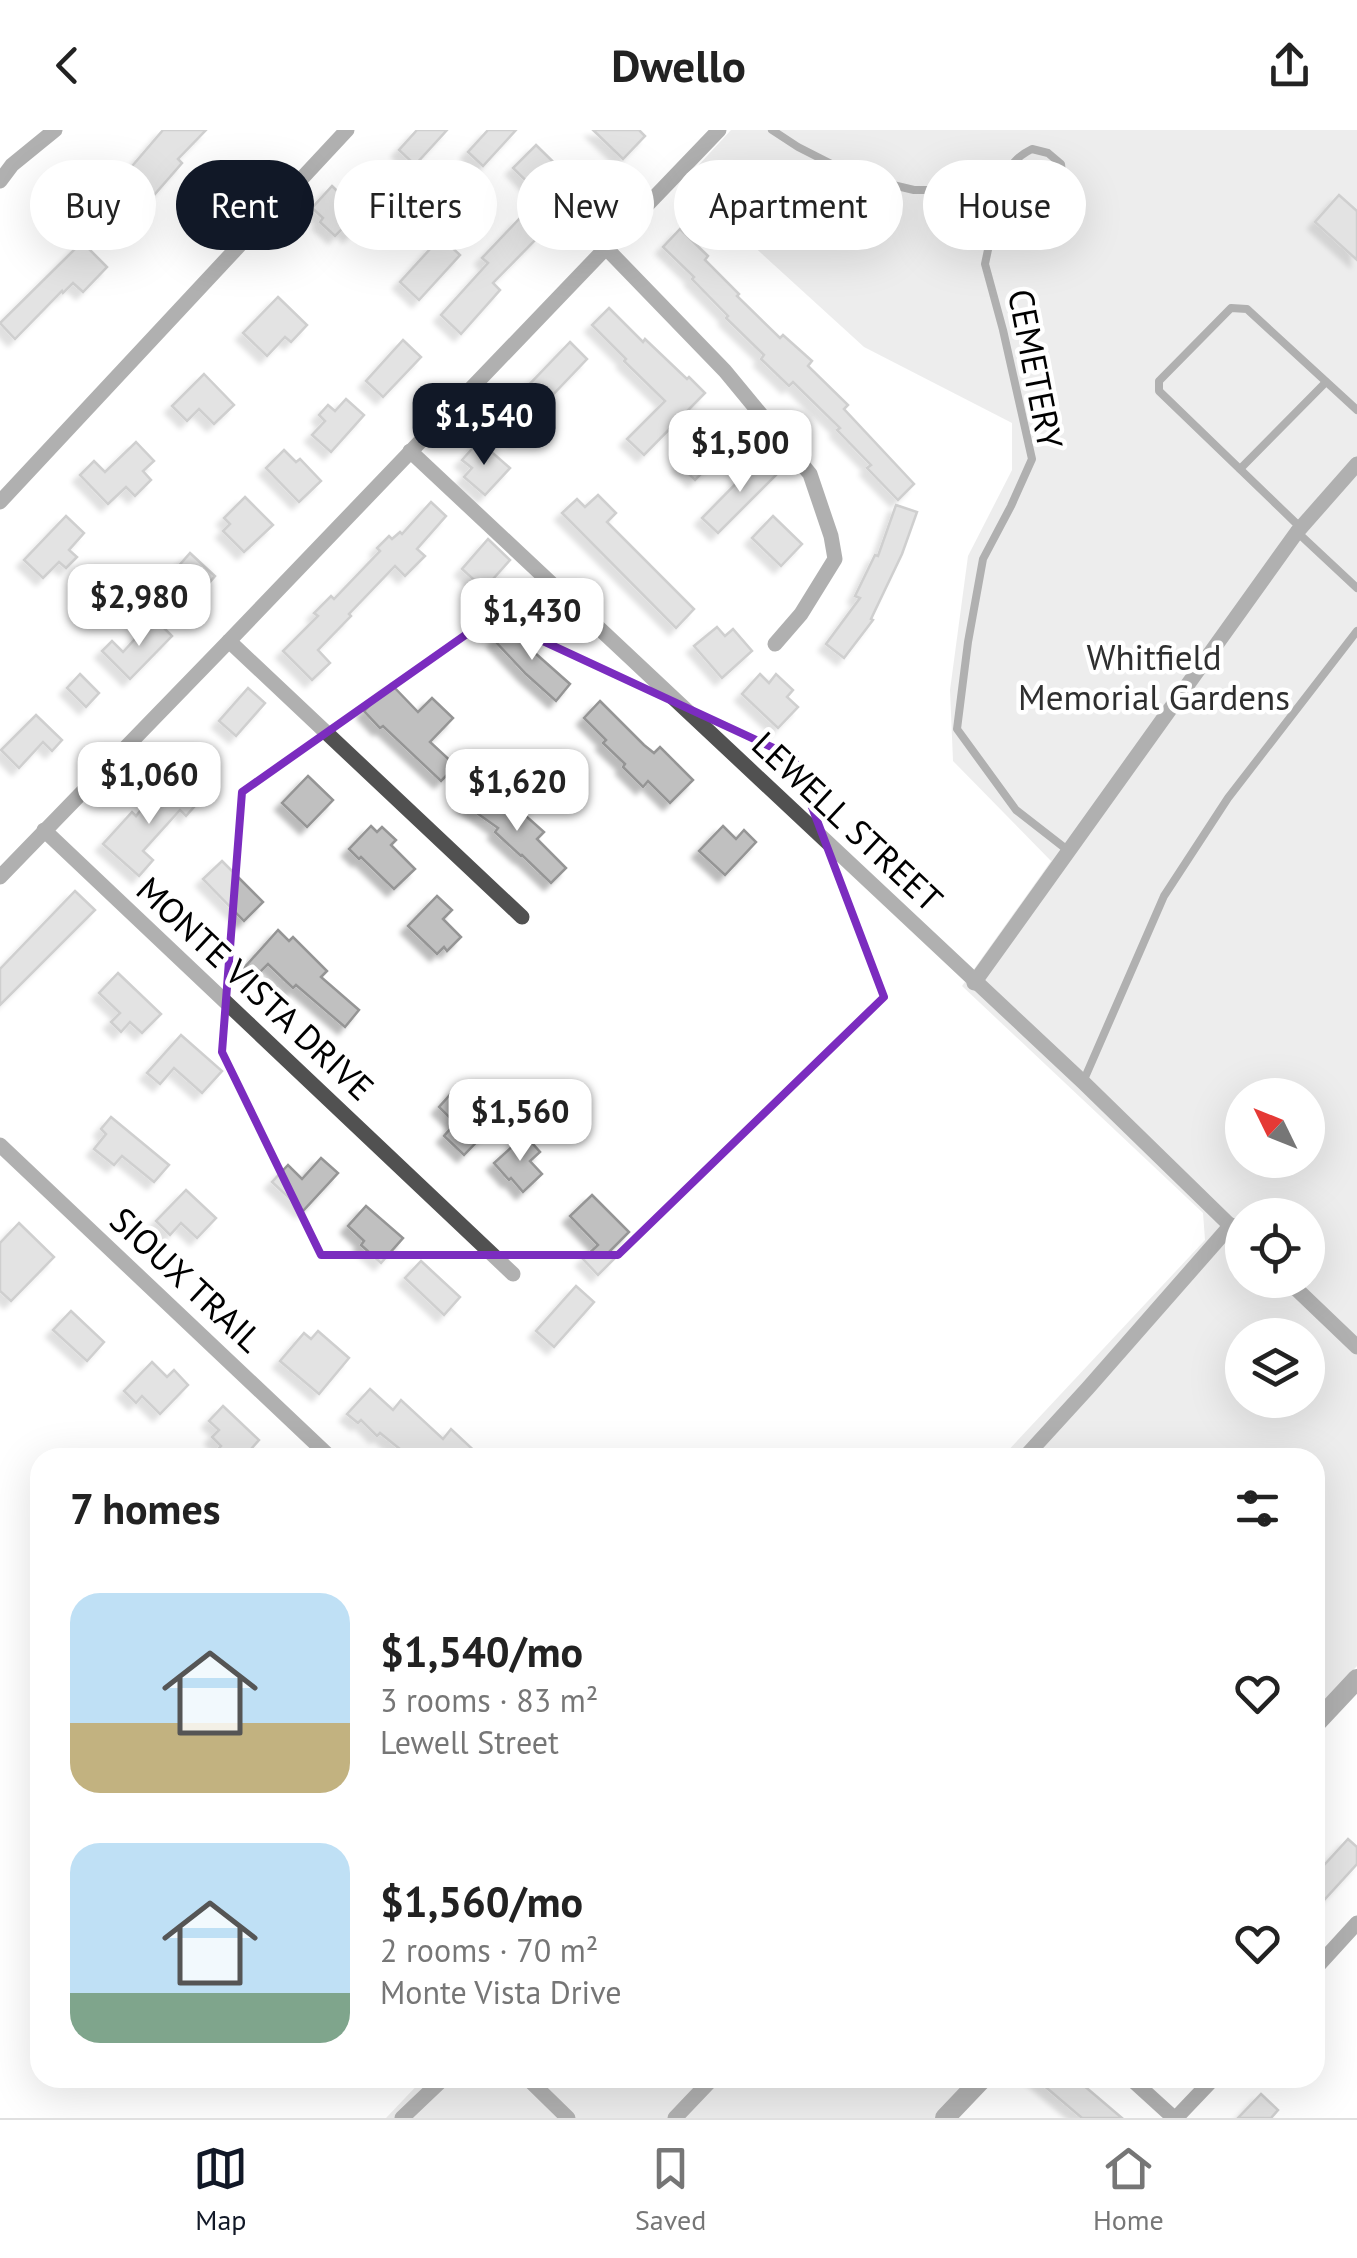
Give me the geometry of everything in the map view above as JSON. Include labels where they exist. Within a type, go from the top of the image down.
[{"type":"street","points":[[0,181],[55,130]]},
{"type":"street","points":[[0,502],[347,130]]},
{"type":"street","points":[[654,198],[719,130]]},
{"type":"street","points":[[0,877],[604,250]]},
{"type":"street","points":[[608,250],[725,370],[810,474],[835,559],[801,614],[775,644]]},
{"type":"street","name":"LEWELL STREET","points":[[410,451],[1225,1219]]},
{"type":"street","points":[[974,983],[1299,530],[1357,464]]},
{"type":"street","points":[[230,641],[522,917]]},
{"type":"street","name":"MONTE VISTA DRIVE","points":[[44,830],[513,1274]]},
{"type":"street","name":"SIOUX TRAIL","points":[[0,1146],[320,1448]]},
{"type":"street","points":[[1033,1448],[1225,1244]]},
{"type":"street","points":[[1306,1298],[1357,1347]]},
{"type":"street","points":[[1325,1713],[1357,1679]]},
{"type":"street","points":[[1325,1957],[1357,1923]]},
{"type":"street","points":[[402,2118],[434,2088]]},
{"type":"street","points":[[536,2088],[568,2118]]},
{"type":"street","points":[[675,2118],[704,2088]]},
{"type":"street","points":[[945,2118],[974,2088]]},
{"type":"street","points":[[1141,2088],[1175,2118],[1204,2088]]},
{"type":"lane","points":[[772,130],[855,176],[923,190]]},
{"type":"lane","points":[[1032,149],[1048,153],[1061,164],[1063,180],[1059,194],[1034,207],[998,202],[1003,176],[1019,155],[1032,149]]},
{"type":"lane","name":"CEMETERY","points":[[989,250],[986,264],[1032,458],[983,559],[957,730],[1016,810],[1070,852]]},
{"type":"lane","points":[[1357,410],[1247,309],[1231,308],[1159,380],[1159,391],[1357,588]]},
{"type":"lane","points":[[1240,469],[1326,382]]},
{"type":"lane","points":[[1082,1082],[1164,896],[1228,798],[1357,631]]},
{"type":"highlighted area","points":[[491,617],[793,757],[884,997],[618,1255],[321,1255],[222,1052],[242,792]]},
{"type":"green space","name":"Whitfield Memorial Gardens","points":[[731,130],[1357,130],[1357,1666],[1325,1700],[1325,1448],[1010,1448],[1205,1240],[1203,1213],[962,986],[1051,861],[953,761],[950,690],[968,556],[1012,470],[1012,423],[864,347],[758,250],[903,250],[903,160],[703,160]]},
{"type":"green space","points":[[414,2088],[973,2088],[945,2118],[386,2118]]},
{"type":"building","points":[[163,130],[206,130],[176,160],[176,170],[156,193],[156,160],[137,160]]},
{"type":"building","points":[[417,130],[447,130],[420,160],[410,160],[399,150]]},
{"type":"building","points":[[488,130],[516,130],[488,160],[477,160],[468,152]]},
{"type":"building","points":[[593,130],[639,130],[645,136],[623,159]]},
{"type":"building","points":[[536,145],[551,160],[521,160]]},
{"type":"building","points":[[334,188],[334,235],[320,222],[323,218],[314,206]]},
{"type":"building","points":[[1339,195],[1357,211],[1357,260],[1315,222]]},
{"type":"building","points":[[517,221],[517,250],[525,250],[493,283],[500,290],[461,334],[441,315],[488,263],[482,258],[490,250],[497,250],[497,242]]},
{"type":"building","points":[[674,235],[674,250],[702,250],[708,256],[705,260],[737,296],[780,338],[783,335],[812,361],[808,366],[848,405],[844,409],[914,484],[898,500],[867,468],[871,465],[837,430],[840,428],[793,382],[789,386],[761,359],[764,355],[663,247]]},
{"type":"building","points":[[74,250],[90,250],[107,267],[83,292],[73,283],[62,291],[15,339],[0,323]]},
{"type":"building","points":[[429,250],[455,250],[460,255],[419,300],[400,282]]},
{"type":"building","points":[[278,297],[307,325],[291,342],[285,337],[267,356],[243,333]]},
{"type":"building","points":[[609,308],[705,393],[644,455],[627,439],[665,401],[592,325]]},
{"type":"building","points":[[403,340],[421,357],[383,397],[366,381]]},
{"type":"building","points":[[570,342],[587,359],[518,439],[496,419]]},
{"type":"building","points":[[204,374],[234,405],[214,424],[199,409],[187,421],[172,406]]},
{"type":"building","points":[[346,399],[364,415],[331,452],[312,435],[325,421],[319,415],[328,405],[335,411]]},
{"type":"building","points":[[726,417],[742,433],[695,480],[679,465]]},
{"type":"building","points":[[479,441],[510,468],[485,495],[464,477],[472,468],[462,460]]},
{"type":"building","points":[[136,442],[154,461],[143,471],[151,480],[135,496],[126,487],[108,504],[80,475],[94,461],[105,472]]},
{"type":"building","points":[[284,450],[296,462],[300,459],[321,481],[299,502],[266,468]]},
{"type":"building","points":[[762,457],[778,473],[718,533],[702,518]]},
{"type":"building","points":[[598,495],[616,513],[607,522],[694,609],[676,628],[562,513],[577,499],[585,507]]},
{"type":"building","points":[[245,497],[273,525],[244,552],[223,531],[230,524],[224,518]]},
{"type":"building","points":[[431,502],[446,516],[417,549],[425,556],[405,576],[395,566],[349,614],[318,650],[330,663],[312,680],[283,651],[318,616],[314,613],[331,596],[334,599],[380,551],[377,548],[389,536],[392,539],[402,534]]},
{"type":"building","points":[[896,505],[917,512],[873,620],[844,658],[826,644],[860,598],[855,596],[875,555],[878,556]]},
{"type":"building","points":[[66,516],[84,533],[69,550],[77,557],[66,568],[59,562],[43,578],[24,560]]},
{"type":"building","points":[[773,516],[802,544],[781,566],[752,538]]},
{"type":"building","points":[[488,539],[510,560],[484,589],[462,569]]},
{"type":"building","points":[[190,553],[215,576],[190,605],[173,589],[184,576],[176,569]]},
{"type":"building","points":[[154,618],[172,636],[130,679],[102,651],[112,641],[123,652]]},
{"type":"building","points":[[510,624],[528,642],[526,645],[570,684],[556,701],[494,640]]},
{"type":"building","points":[[717,627],[725,636],[733,629],[752,651],[722,678],[694,646]]},
{"type":"building","points":[[80,674],[99,693],[86,707],[67,688]]},
{"type":"building","points":[[760,674],[769,683],[776,674],[793,690],[787,697],[798,707],[778,728],[742,694]]},
{"type":"building","points":[[391,684],[418,712],[432,698],[453,718],[430,742],[456,766],[441,781],[364,711]]},
{"type":"building","points":[[248,688],[265,703],[236,736],[219,721]]},
{"type":"building","points":[[600,701],[644,745],[654,753],[660,747],[693,780],[670,803],[648,781],[643,787],[584,718]]},
{"type":"building","points":[[36,715],[62,740],[52,751],[43,742],[19,768],[1,750]]},
{"type":"building","points":[[308,776],[333,800],[307,827],[282,803]]},
{"type":"building","points":[[178,779],[201,799],[186,816],[180,810],[143,851],[153,860],[139,876],[103,844],[132,812],[136,816],[143,807],[149,812]]},
{"type":"building","points":[[476,788],[512,814],[517,808],[544,832],[537,839],[566,868],[551,883],[495,832],[498,828],[464,804]]},
{"type":"building","points":[[371,826],[377,832],[382,827],[396,840],[391,845],[415,869],[394,889],[349,849]]},
{"type":"building","points":[[723,826],[736,839],[744,830],[756,842],[725,875],[699,851]]},
{"type":"building","points":[[222,861],[263,902],[244,921],[203,879]]},
{"type":"building","points":[[75,891],[95,910],[0,1005],[0,969]]},
{"type":"building","points":[[437,896],[452,910],[443,919],[461,937],[447,951],[444,947],[437,954],[408,926]]},
{"type":"building","points":[[278,930],[289,941],[293,937],[327,971],[321,977],[359,1010],[345,1027],[268,964],[254,978],[244,968]]},
{"type":"building","points":[[118,973],[161,1014],[142,1033],[130,1022],[121,1032],[111,1022],[120,1013],[99,993]]},
{"type":"building","points":[[181,1035],[222,1071],[202,1093],[174,1068],[160,1084],[147,1073]]},
{"type":"building","points":[[456,1088],[494,1124],[464,1155],[444,1136],[455,1123],[439,1107]]},
{"type":"building","points":[[111,1117],[169,1165],[154,1182],[122,1156],[114,1165],[94,1149],[106,1134],[101,1129]]},
{"type":"building","points":[[525,1135],[540,1152],[530,1161],[542,1174],[523,1192],[494,1163]]},
{"type":"building","points":[[321,1158],[338,1173],[303,1211],[272,1182],[288,1165],[302,1179]]},
{"type":"building","points":[[186,1190],[216,1218],[197,1238],[181,1223],[170,1235],[156,1221]]},
{"type":"building","points":[[592,1195],[629,1232],[608,1253],[614,1259],[598,1275],[583,1259],[598,1245],[570,1216]]},
{"type":"building","points":[[366,1206],[403,1238],[381,1263],[348,1226]]},
{"type":"building","points":[[19,1223],[54,1257],[11,1301],[0,1291],[0,1243]]},
{"type":"building","points":[[421,1261],[460,1297],[444,1315],[405,1278]]},
{"type":"building","points":[[576,1286],[594,1302],[554,1347],[536,1331]]},
{"type":"building","points":[[71,1311],[104,1342],[87,1361],[53,1330]]},
{"type":"building","points":[[318,1331],[349,1358],[319,1394],[280,1361],[304,1333],[311,1339]]},
{"type":"building","points":[[152,1362],[167,1377],[174,1370],[188,1385],[160,1414],[142,1396],[136,1403],[124,1391]]},
{"type":"building","points":[[370,1389],[393,1410],[401,1400],[443,1439],[451,1429],[471,1448],[399,1448],[347,1414]]},
{"type":"building","points":[[223,1406],[259,1440],[252,1448],[219,1448],[212,1437],[219,1430],[209,1421]]},
{"type":"building","points":[[1348,1839],[1357,1847],[1357,1864],[1325,1899],[1325,1864]]},
{"type":"building","points":[[1047,2088],[1087,2088],[1122,2118],[1082,2118]]},
{"type":"building","points":[[1261,2094],[1278,2110],[1271,2118],[1238,2118]]}]
